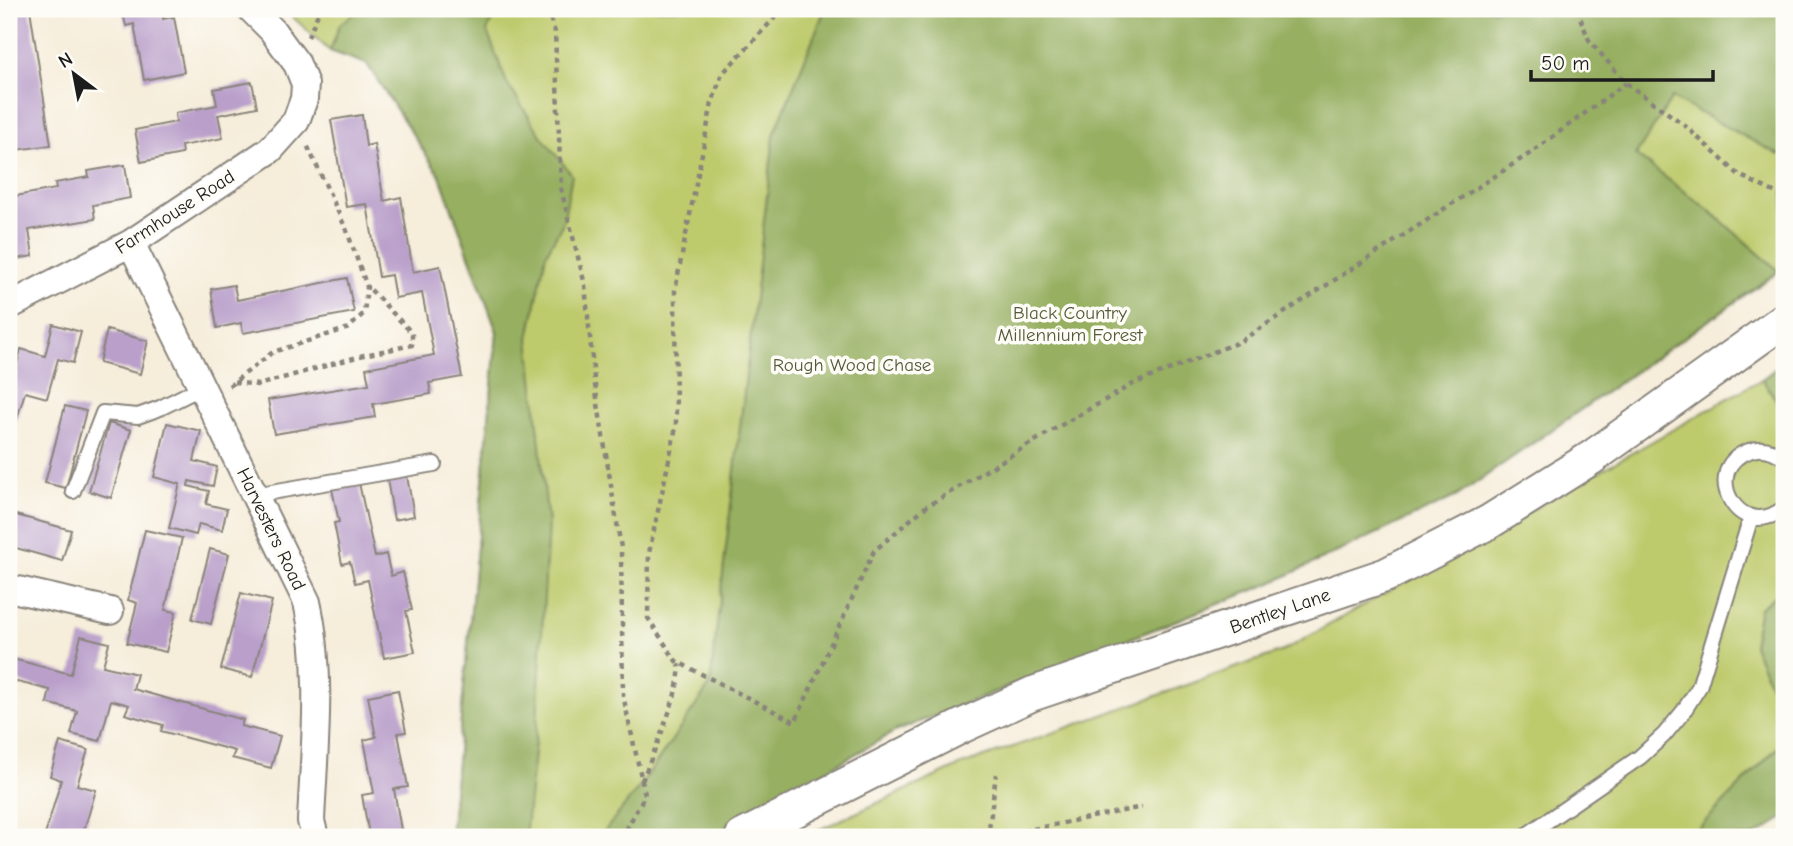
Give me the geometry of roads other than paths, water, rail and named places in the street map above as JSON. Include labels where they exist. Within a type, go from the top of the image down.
[{"type":"street","name":"Farmhouse Road","points":[[9,306],[131,243],[270,150],[296,121],[304,99],[305,84],[297,64],[272,30],[251,9]]},
{"type":"street","name":"Harvesters Road","points":[[131,243],[307,602],[314,633],[316,676],[311,821],[315,837]]},
{"type":"street","name":"Bentley Lane","points":[[742,837],[939,737],[1032,694],[1386,575],[1489,522],[1591,458],[1784,320]]},
{"type":"street","points":[[9,588],[110,611]]},
{"type":"lane","points":[[73,491],[103,413],[138,416],[205,394]]},
{"type":"lane","points":[[1784,458],[1766,449],[1756,449],[1737,457],[1731,465],[1725,485],[1733,505],[1751,517],[1763,518],[1784,508]]},
{"type":"lane","points":[[254,495],[434,464]]},
{"type":"lane","points":[[1524,837],[1640,757],[1664,735],[1683,712],[1699,687],[1751,517]]},
{"type":"park label","name":"Black Country Millennium Forest","points":[[1070,324]]},
{"type":"park label","name":"Rough Wood Chase","points":[[852,365]]}]
